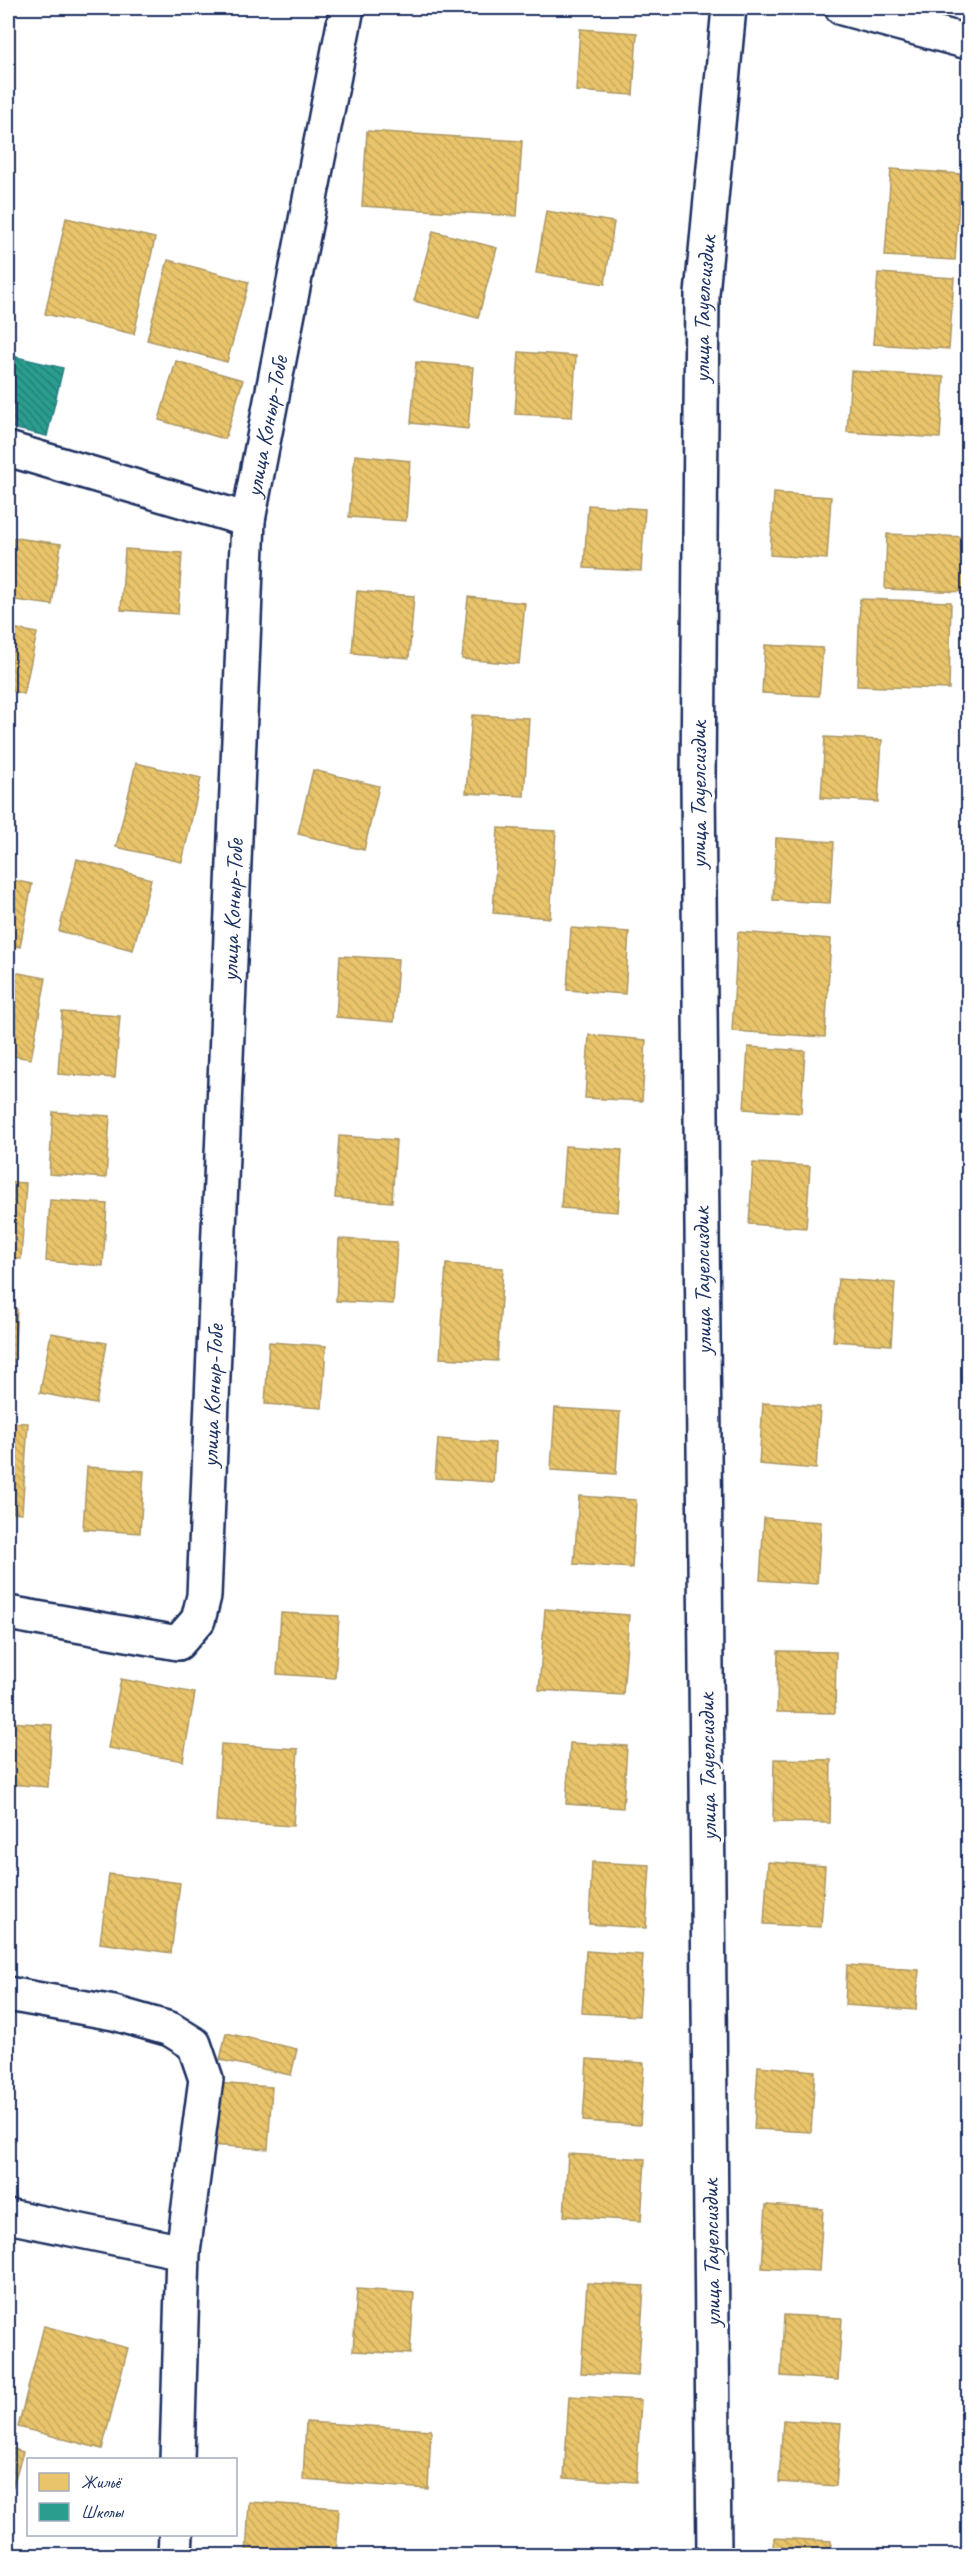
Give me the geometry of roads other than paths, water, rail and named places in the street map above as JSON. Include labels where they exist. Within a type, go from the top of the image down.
[{"type":"street","name":"улица Коныр-Тобе","points":[[8,1614],[178,1643],[198,1620],[204,1596],[248,520],[347,8]]},
{"type":"street","name":"улица Тауелсиздик","points":[[714,2556],[698,770],[702,294],[729,8]]},
{"type":"street","points":[[842,8],[969,42]]},
{"type":"street","points":[[8,449],[248,520]]},
{"type":"street","points":[[8,1994],[114,2013],[170,2029],[194,2044],[206,2079],[183,2252],[177,2458]]},
{"type":"street","points":[[8,2216],[183,2252]]},
{"type":"street","points":[[175,2556],[176,2536]]}]
